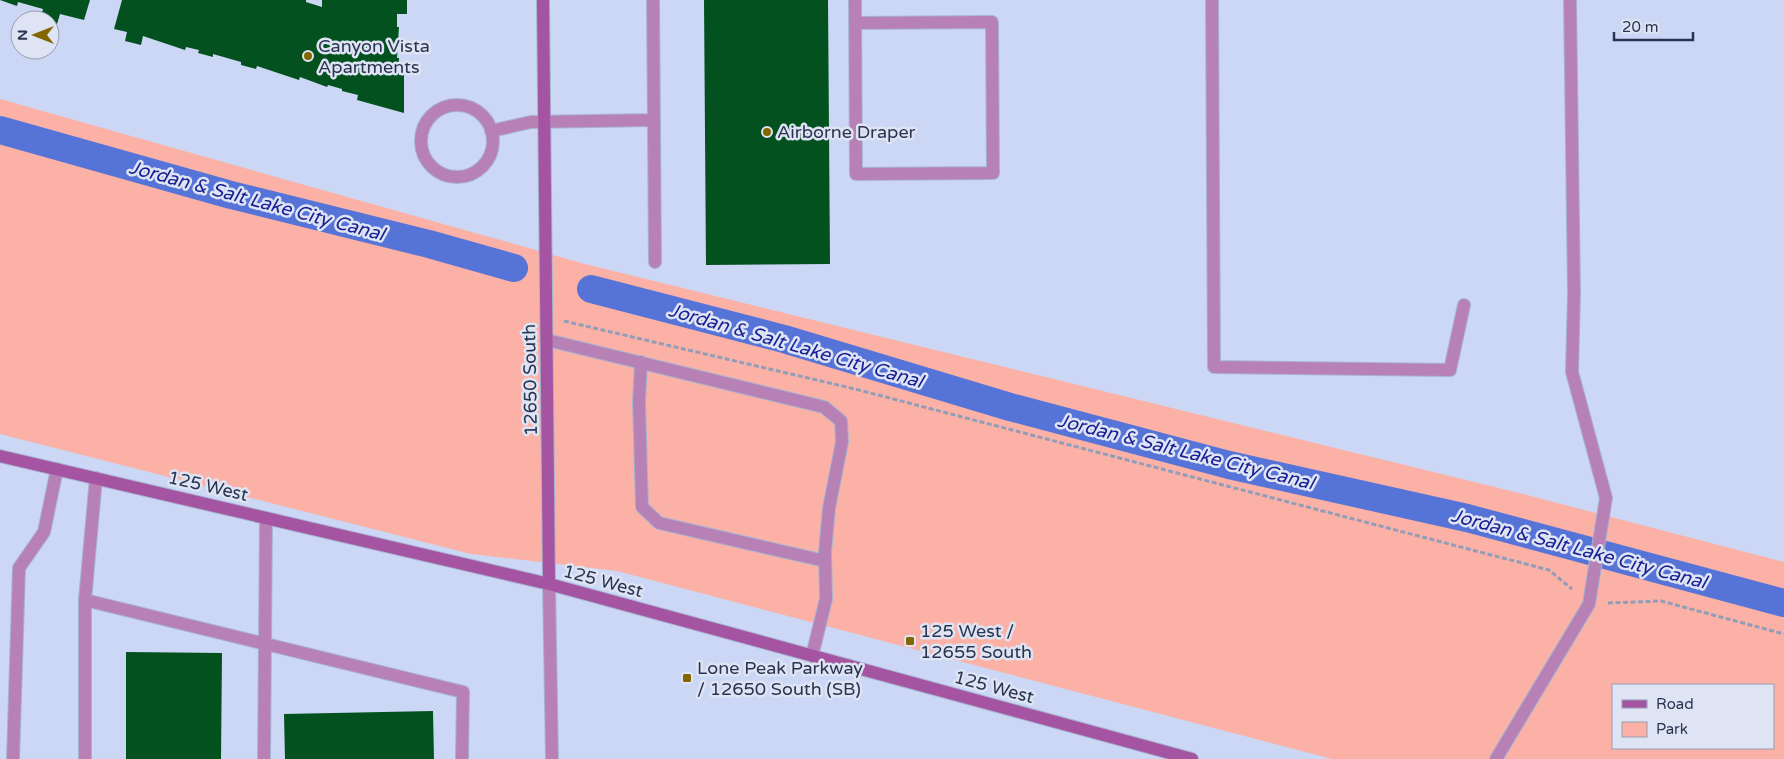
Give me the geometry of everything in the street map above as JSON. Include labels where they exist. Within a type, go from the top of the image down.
[{"type":"main road","name":"12650 South","points":[[543,0],[550,584]]},
{"type":"main road","name":"125 West","points":[[0,456],[550,584],[1192,759]]},
{"type":"street","points":[[653,0],[655,262]]},
{"type":"street","points":[[855,0],[855,23],[856,174],[993,173],[992,22],[855,23]]},
{"type":"street","points":[[1212,0],[1214,367],[1450,370],[1464,305]]},
{"type":"street","points":[[1496,759],[1590,598],[1606,498],[1572,372],[1574,293],[1570,0]]},
{"type":"street","points":[[452,105],[463,105],[481,114],[492,131],[493,142],[489,157],[479,170],[469,175],[448,176],[438,172],[430,164],[421,145],[421,134],[425,123],[432,114],[452,105]]},
{"type":"street","points":[[492,131],[517,124],[545,121],[654,120]]},
{"type":"street","points":[[547,340],[824,407],[841,421],[842,442],[829,508],[825,561],[826,599],[812,656]]},
{"type":"street","points":[[641,362],[639,411],[642,508],[659,522],[825,561]]},
{"type":"street","points":[[13,759],[19,568],[44,532],[57,469]]},
{"type":"street","points":[[86,759],[85,600],[96,478]]},
{"type":"street","points":[[264,759],[266,518]]},
{"type":"street","name":"12650 South","points":[[550,584],[552,759]]},
{"type":"street","points":[[85,600],[463,692],[462,759]]},
{"type":"path","points":[[547,317],[855,389],[1549,570],[1590,598],[1661,601],[1784,634]]},
{"type":"green space","points":[[0,99],[585,264],[1515,492],[1784,562],[1784,759],[1332,759],[617,571],[471,554],[0,434]]},
{"type":"building","points":[[0,0],[90,0],[84,20],[60,14],[60,10],[43,10],[18,2],[17,6]]},
{"type":"building","name":"Canyon Vista Apartments","points":[[122,0],[306,0],[306,2],[322,7],[322,0],[407,0],[407,14],[397,14],[397,27],[399,27],[397,58],[399,58],[399,75],[404,75],[404,113],[357,100],[358,95],[342,91],[342,89],[328,85],[327,87],[300,77],[299,80],[257,66],[256,69],[241,65],[241,62],[213,54],[213,57],[198,53],[199,50],[186,47],[185,50],[143,36],[141,45],[125,41],[127,32],[114,29]]},
{"type":"building","name":"Airborne Draper","points":[[704,0],[828,0],[830,264],[706,265]]},
{"type":"building","points":[[126,652],[222,653],[221,759],[126,759]]},
{"type":"building","points":[[433,711],[434,759],[285,759],[284,714]]},
{"type":"waterway","name":"Jordan & Salt Lake City Canal","points":[[0,130],[231,195],[429,244],[514,268]]},
{"type":"waterway","name":"Jordan & Salt Lake City Canal","points":[[591,289],[784,339],[1010,407],[1229,465],[1467,518],[1784,603]]},
{"type":"place","name":"Canyon Vista Apartments","points":[[308,56]]},
{"type":"place","name":"Airborne Draper","points":[[767,132]]},
{"type":"place","name":"125 West / 12655 South","points":[[910,641]]},
{"type":"place","name":"Lone Peak Parkway / 12650 South (SB)","points":[[687,678]]}]
